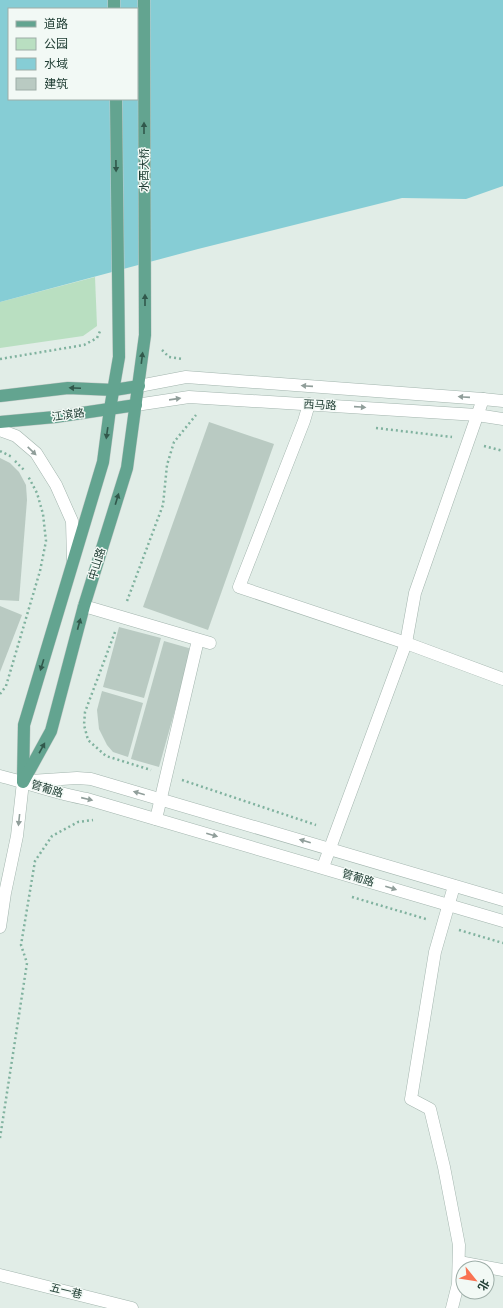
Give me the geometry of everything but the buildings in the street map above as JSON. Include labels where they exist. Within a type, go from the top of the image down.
[{"type":"main road","name":"水西大桥","points":[[144,0],[145,339]]},
{"type":"main road","name":"中山路","points":[[23,782],[24,725],[103,462],[119,357],[116,100]]},
{"type":"main road","name":"中山路","points":[[23,782],[51,731],[84,606],[127,468],[145,339]]},
{"type":"main road","points":[[0,396],[68,388],[114,390],[139,386]]},
{"type":"main road","name":"江滨路","points":[[0,422],[56,417],[136,405]]},
{"type":"street","name":"西马路","points":[[139,386],[186,378],[503,401]]},
{"type":"street","name":"西马路","points":[[136,405],[189,397],[477,415],[503,419]]},
{"type":"street","points":[[323,867],[406,643],[415,593],[482,399]]},
{"type":"street","points":[[309,404],[239,587],[406,643],[503,679]]},
{"type":"street","points":[[0,430],[16,436],[36,453],[56,485],[72,521],[73,562]]},
{"type":"street","points":[[84,606],[204,642],[166,775],[156,819]]},
{"type":"street","points":[[0,776],[23,782]]},
{"type":"street","name":"管葡路","points":[[23,782],[77,778],[91,779],[503,900]]},
{"type":"street","name":"管葡路","points":[[23,782],[323,867],[448,905],[502,918]]},
{"type":"street","name":"中山路","points":[[0,927],[5,893],[17,836],[23,782]]},
{"type":"street","points":[[454,886],[435,952],[411,1098],[430,1109],[444,1167],[459,1245],[459,1260]]},
{"type":"street","name":"五一巷","points":[[0,1275],[132,1308]]},
{"type":"street","points":[[452,1308],[455,1296]]},
{"type":"path","points":[[0,359],[84,345],[97,338]]},
{"type":"path","points":[[161,348],[169,357],[184,359]]},
{"type":"path","points":[[203,416],[195,415],[174,442],[167,465],[163,505],[85,712],[84,725],[88,740],[106,756],[336,832]]},
{"type":"path","points":[[369,427],[448,436],[503,451]]},
{"type":"path","points":[[0,451],[13,458],[23,469],[37,492],[43,514],[46,541],[40,571],[6,686],[0,694]]},
{"type":"path","points":[[0,1138],[27,963],[21,945],[35,861],[52,836],[78,822],[97,820]]},
{"type":"path","points":[[350,896],[503,943]]},
{"type":"green space","points":[[95,277],[97,326],[83,336],[0,348],[0,302]]},
{"type":"water","points":[[0,0],[503,0],[503,186],[466,199],[402,198],[198,249],[0,302]]}]
